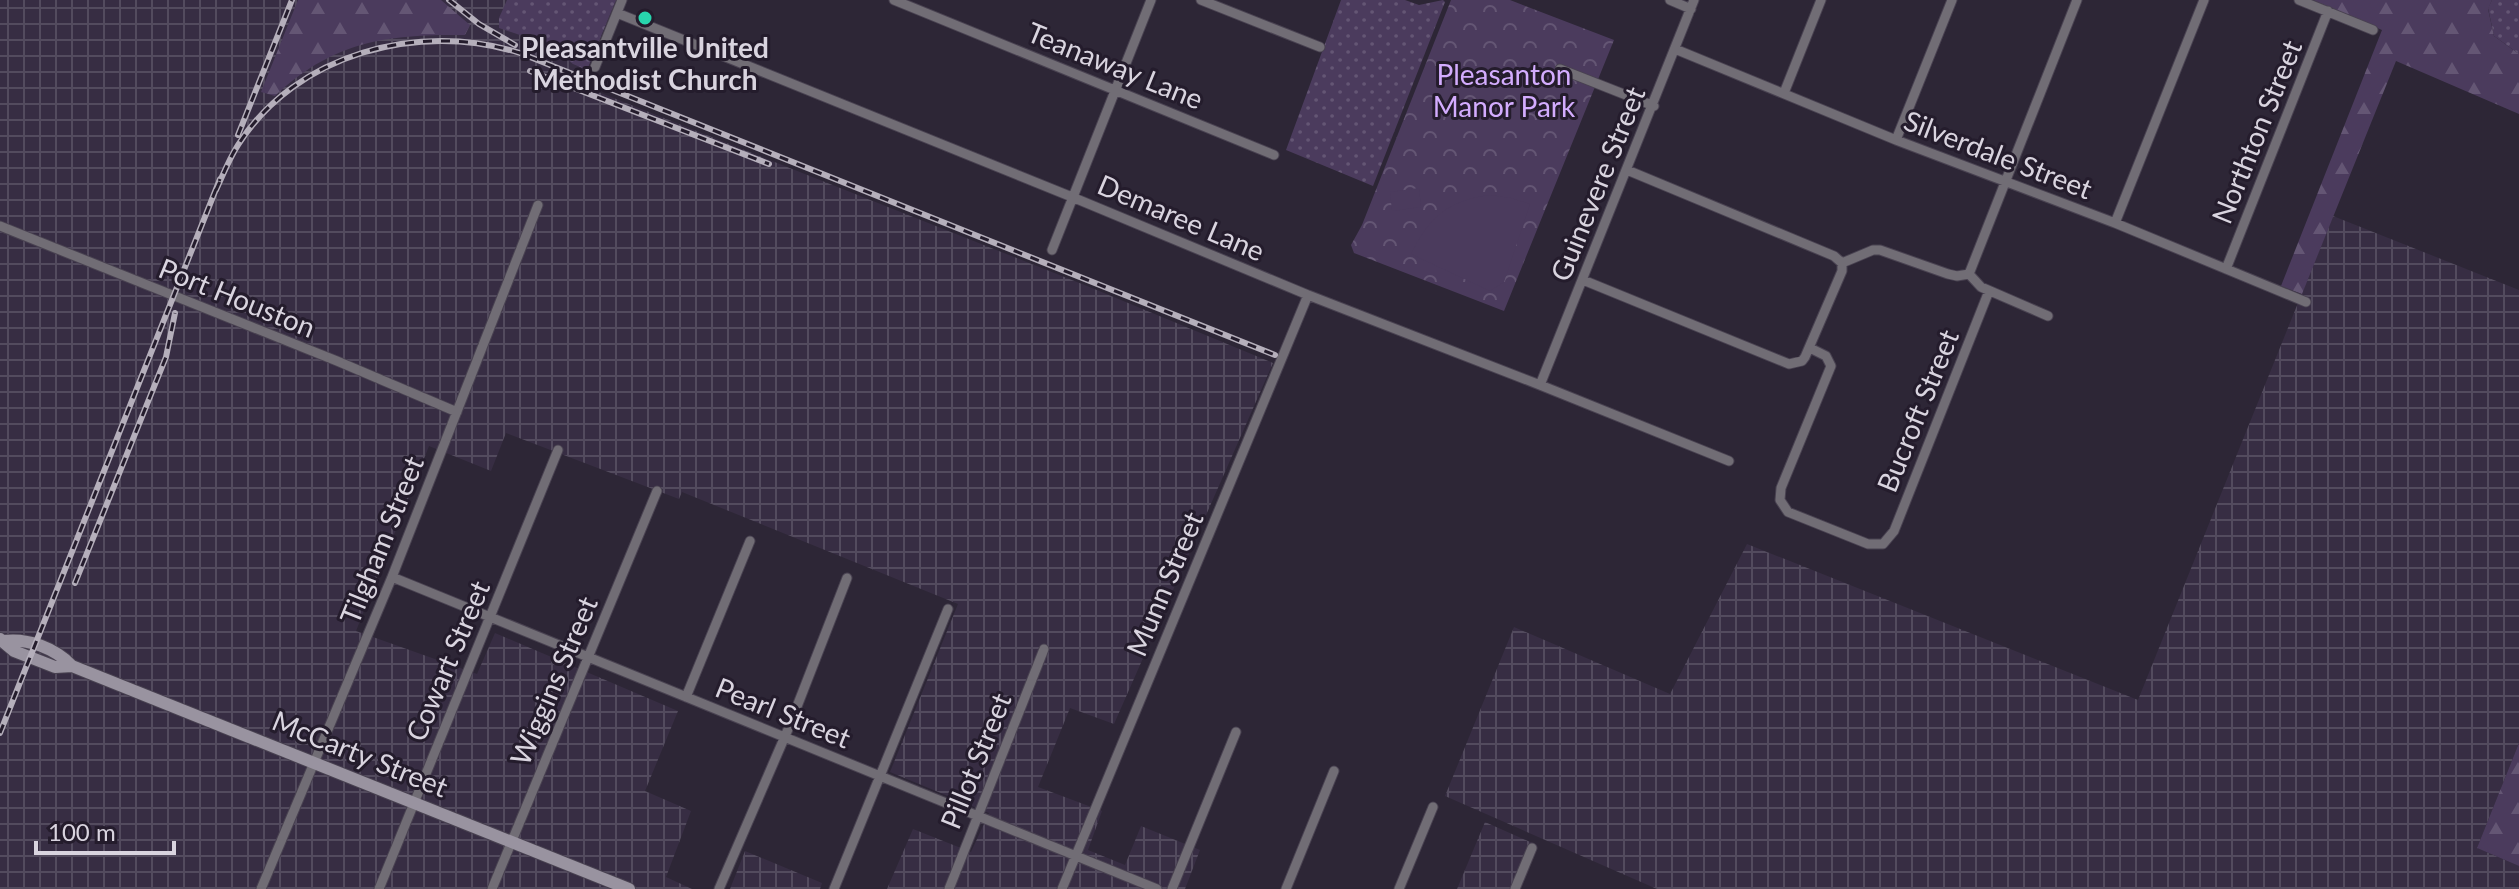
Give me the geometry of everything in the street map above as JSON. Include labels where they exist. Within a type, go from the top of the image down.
[{"type":"main road","name":"McCarty Street","points":[[2,640],[19,639],[61,654],[72,666],[414,801],[607,884],[629,889]]},
{"type":"street","points":[[595,67],[622,0]]},
{"type":"street","name":"Teanaway Lane","points":[[894,0],[1274,155]]},
{"type":"street","points":[[1052,250],[1151,0]]},
{"type":"street","points":[[1201,0],[1320,47]]},
{"type":"street","points":[[1670,0],[1693,4]]},
{"type":"street","points":[[1784,93],[1821,0]]},
{"type":"street","points":[[1896,140],[1952,0]]},
{"type":"street","points":[[1969,274],[2077,0]]},
{"type":"street","points":[[2115,223],[2204,0]]},
{"type":"street","points":[[2299,0],[2373,30]]},
{"type":"street","name":"Guinevere Street","points":[[1540,385],[1693,4]]},
{"type":"street","name":"Northton Street","points":[[2226,269],[2328,11]]},
{"type":"street","name":"Demaree Lane","points":[[617,13],[1308,295],[1729,461]]},
{"type":"street","name":"Silverdale Street","points":[[1675,49],[2306,302]]},
{"type":"street","points":[[1560,69],[1654,106]]},
{"type":"street","points":[[1583,280],[1789,364],[1802,361],[1810,348],[1842,271],[1842,263],[1834,256],[1627,170]]},
{"type":"street","name":"Tilgham Street","points":[[261,889],[392,577],[538,205]]},
{"type":"street","name":"Port Houston","points":[[0,226],[457,412]]},
{"type":"street","points":[[1842,263],[1880,250],[1948,274],[1969,274]]},
{"type":"street","points":[[1969,274],[1973,281],[1989,291],[2048,316]]},
{"type":"street","name":"Bucroft Street","points":[[1810,348],[1826,356],[1831,366],[1781,488],[1780,500],[1788,512],[1868,544],[1883,544],[1894,531],[1989,291]]},
{"type":"street","name":"Munn Street","points":[[1062,889],[1308,295]]},
{"type":"street","name":"Cowart Street","points":[[379,889],[558,450]]},
{"type":"street","name":"Wiggins Street","points":[[492,889],[657,491]]},
{"type":"street","points":[[686,697],[750,541]]},
{"type":"street","name":"Pearl Street","points":[[392,577],[1157,889]]},
{"type":"street","points":[[719,889],[784,738],[847,578]]},
{"type":"street","points":[[834,889],[948,609]]},
{"type":"street","name":"Pillot Street","points":[[949,889],[1044,649]]},
{"type":"street","points":[[1172,889],[1236,732]]},
{"type":"street","points":[[1286,889],[1334,771]]},
{"type":"street","points":[[1399,889],[1433,807]]},
{"type":"street","points":[[1515,889],[1532,848]]},
{"type":"shaded area","points":[[0,0],[616,0],[581,85],[1273,363],[1114,724],[1070,708],[1038,787],[1102,811],[1088,850],[1125,865],[1141,826],[1200,850],[1185,889],[887,889],[913,829],[971,852],[989,813],[890,772],[958,604],[682,492],[679,499],[506,433],[491,471],[429,446],[356,631],[477,674],[495,633],[678,711],[645,791],[691,811],[666,877],[692,889],[0,889]]},
{"type":"shaded area","points":[[2333,216],[2519,290],[2519,743],[2477,848],[2519,866],[2519,889],[1657,889],[1445,796],[1514,627],[1670,694],[1747,544],[2138,700]]},
{"type":"shaded area","points":[[1485,822],[1537,845],[1519,889],[1457,889]]},
{"type":"shaded area","points":[[745,851],[822,883],[820,889],[730,889]]},
{"type":"green space","points":[[298,0],[441,0],[470,25],[465,35],[411,36],[362,44],[318,63],[275,96],[261,92]]},
{"type":"green space","points":[[507,0],[616,0],[587,70],[573,64],[547,44],[499,28],[499,18]]},
{"type":"green space","points":[[1341,0],[1405,0],[1419,5],[1445,2],[1373,186],[1286,150]]},
{"type":"green space","name":"Pleasanton Manor Park","points":[[1451,0],[1510,0],[1614,40],[1504,311],[1354,253],[1351,245],[1362,225]]},
{"type":"green space","points":[[2313,0],[2492,0],[2488,9],[2494,36],[2519,54],[2519,114],[2396,61],[2302,294],[2281,286],[2382,30]]},
{"type":"green space","points":[[2492,0],[2519,0],[2519,54],[2494,36],[2488,8]]},
{"type":"green space","points":[[1419,188],[1421,207],[1392,211],[1390,192]]},
{"type":"green space","points":[[1489,195],[1530,204],[1504,282],[1490,291],[1411,254],[1425,230],[1441,213],[1462,202]]},
{"type":"green space","points":[[2519,743],[2519,866],[2477,848]]},
{"type":"railway","points":[[238,135],[292,0]]},
{"type":"railway","points":[[449,0],[479,24],[515,45]]},
{"type":"railway","points":[[216,190],[238,145],[263,113],[292,87],[326,67],[363,52],[402,44],[442,41],[482,44],[520,53],[1275,355]]},
{"type":"railway","points":[[530,71],[769,164]]},
{"type":"railway","points":[[0,733],[220,179]]},
{"type":"railway","points":[[75,583],[166,357],[175,313]]},
{"type":"place","name":"Pleasantville United Methodist Church","points":[[645,18]]}]
